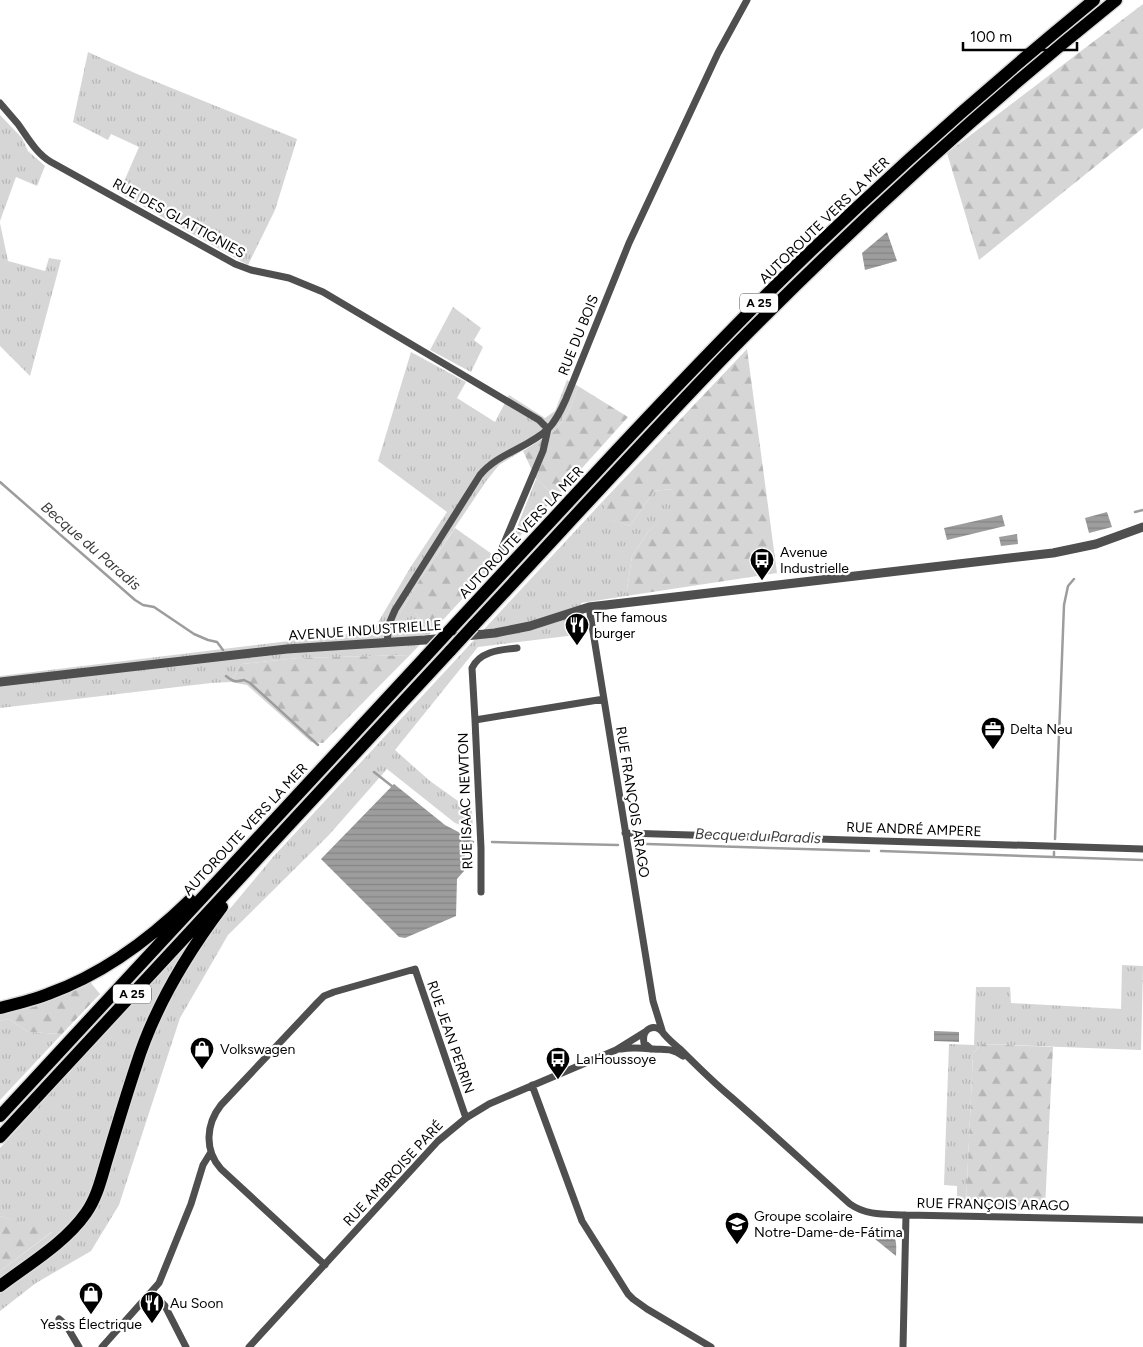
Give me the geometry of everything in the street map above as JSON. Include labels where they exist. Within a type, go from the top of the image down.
[{"type":"highway","name":"AUTOROUTE VERS LA MER","points":[[0,1116],[449,631],[663,402],[773,288],[947,125],[1094,0]]},
{"type":"highway","name":"A 25","points":[[0,1136],[740,341],[900,186],[972,121],[1116,0]]},
{"type":"highway","points":[[0,1286],[59,1241],[81,1220],[88,1210],[98,1188],[143,1044],[163,1001],[175,977],[201,936],[264,852]]},
{"type":"highway","points":[[0,1008],[50,994],[73,984],[106,965],[149,936],[205,885],[218,880]]},
{"type":"street","name":"RUE DU BOIS","points":[[387,643],[389,624],[395,610],[480,475],[494,461],[548,429],[557,417],[655,186],[718,53],[747,0]]},
{"type":"street","name":"RUE DES GLATTIGNIES","points":[[0,103],[37,151],[51,162],[235,264],[251,270],[289,278],[323,292],[539,420],[548,429]]},
{"type":"street","points":[[502,548],[543,451],[548,429]]},
{"type":"street","name":"AVENUE INDUSTRIELLE","points":[[0,682],[293,649],[454,638],[530,626],[589,607],[1043,555],[1086,546],[1143,527]]},
{"type":"street","name":"RUE FRANÇOIS ARAGO","points":[[589,607],[653,1001],[663,1032],[690,1061],[860,1210],[871,1213],[906,1215],[1143,1220]]},
{"type":"street","points":[[475,720],[472,668],[475,661],[497,650],[517,648]]},
{"type":"street","name":"RUE ISAAC NEWTON","points":[[481,892],[481,848],[475,720],[604,699]]},
{"type":"street","name":"RUE ANDRÉ AMPERE","points":[[625,833],[1143,849]]},
{"type":"street","name":"RUE JEAN PERRIN","points":[[211,1152],[209,1132],[218,1109],[321,998],[334,992],[415,969],[466,1118]]},
{"type":"street","name":"RUE FRANÇOIS ARAGO","points":[[647,1031],[653,1017],[653,1001]]},
{"type":"street","points":[[653,1028],[663,1032],[665,1039],[661,1047],[653,1049],[644,1043],[643,1038],[647,1031],[653,1028]]},
{"type":"street","name":"RUE AMBROISE PARÉ","points":[[249,1347],[438,1141],[466,1118],[489,1104],[616,1050],[647,1031]]},
{"type":"street","name":"RUE AMBROISE PARÉ","points":[[616,1050],[640,1047],[653,1049]]},
{"type":"street","name":"RUE FRANÇOIS ARAGO","points":[[653,1049],[673,1051],[690,1061]]},
{"type":"street","points":[[532,1085],[582,1221],[628,1294],[633,1300],[710,1347]]},
{"type":"street","points":[[211,1152],[221,1169],[325,1265]]},
{"type":"street","points":[[102,1347],[152,1292],[160,1280],[193,1199],[203,1165],[211,1152]]},
{"type":"street","points":[[903,1347],[906,1215]]},
{"type":"street","points":[[152,1292],[165,1306],[186,1347]]},
{"type":"street","points":[[59,1318],[66,1325],[79,1347]]},
{"type":"green space","points":[[1143,4],[1143,128],[979,260],[947,153]]},
{"type":"green space","points":[[88,52],[297,139],[275,210],[248,265],[119,193],[139,147],[111,134],[108,140],[73,122]]},
{"type":"green space","points":[[0,115],[22,138],[28,151],[45,166],[37,186],[16,177],[0,221]]},
{"type":"green space","points":[[0,223],[8,261],[45,271],[49,258],[61,260],[30,376],[0,346]]},
{"type":"green space","points":[[453,307],[481,328],[474,340],[483,347],[471,372],[430,350]]},
{"type":"green space","points":[[747,349],[777,573],[626,596],[632,556],[648,532],[678,501],[671,489],[654,491],[630,526],[606,519],[603,501]]},
{"type":"green space","points":[[411,352],[466,382],[457,398],[495,422],[509,395],[545,418],[555,411],[567,380],[578,386],[570,409],[556,430],[499,465],[422,576],[400,613],[415,613],[431,633],[410,655],[298,658],[242,664],[231,682],[0,708],[0,676],[373,631],[410,568],[447,512],[378,461]]},
{"type":"green space","points":[[578,386],[628,417],[556,497],[536,479],[523,451],[556,430],[570,409]]},
{"type":"green space","points":[[536,479],[556,497],[509,548]]},
{"type":"green space","points":[[671,489],[679,501],[648,532],[632,556],[626,596],[581,603],[584,634],[478,647],[395,750],[430,781],[472,811],[473,829],[455,823],[387,769],[329,835],[228,935],[180,1018],[119,1205],[91,1251],[36,1283],[0,1311],[0,1271],[52,1232],[0,1216],[0,1148],[184,947],[197,952],[223,917],[273,857],[603,501],[607,519],[630,526],[654,491]]},
{"type":"green space","points":[[455,528],[499,559],[431,633],[415,613],[400,613],[422,576]]},
{"type":"green space","points":[[410,655],[323,743],[311,742],[247,685],[231,682],[242,664],[298,658]]},
{"type":"green space","points":[[1122,965],[1143,966],[1141,1050],[982,1044],[973,1053],[966,1205],[957,1205],[957,1186],[944,1185],[949,1044],[974,1045],[976,987],[1010,987],[1011,1003],[1121,1009]]},
{"type":"green space","points":[[90,982],[100,994],[62,1034],[28,1032],[9,1019],[0,1021],[0,1013]]},
{"type":"green space","points":[[9,1019],[28,1032],[62,1034],[0,1100],[0,1021]]},
{"type":"green space","points":[[982,1044],[1053,1047],[1045,1207],[966,1205],[973,1053]]},
{"type":"green space","points":[[0,1216],[53,1231],[0,1271]]},
{"type":"shaded area","points":[[887,232],[897,261],[865,270],[862,253]]},
{"type":"shaded area","points":[[1107,512],[1112,527],[1089,533],[1085,518]]},
{"type":"shaded area","points":[[1002,515],[1005,526],[947,540],[944,528]]},
{"type":"shaded area","points":[[1017,534],[1018,544],[1001,546],[999,537]]},
{"type":"shaded area","points":[[394,784],[445,825],[466,836],[464,871],[457,879],[456,916],[405,938],[399,937],[321,859]]},
{"type":"shaded area","points":[[934,1031],[959,1032],[959,1042],[934,1041]]},
{"type":"shaded area","points":[[865,1231],[882,1231],[893,1235],[896,1241],[896,1256]]},
{"type":"waterway","name":"Becque du Paradis","points":[[0,482],[135,600],[143,605],[154,607],[194,634],[217,642],[223,650]]},
{"type":"waterway","name":"Becque du Paradis","points":[[1135,512],[1143,510]]},
{"type":"waterway","name":"Becque du Paradis","points":[[1055,839],[1064,605],[1068,586],[1074,579]]},
{"type":"waterway","name":"Becque du Paradis","points":[[226,676],[233,680],[244,680],[250,683],[318,745]]},
{"type":"waterway","name":"Becque du Paradis","points":[[374,772],[393,787]]},
{"type":"waterway","name":"Becque du Paradis","points":[[462,840],[473,842]]},
{"type":"waterway","name":"Becque du Paradis","points":[[492,842],[618,845]]},
{"type":"waterway","name":"Becque du Paradis","points":[[647,844],[869,851]]},
{"type":"waterway","name":"Becque du Paradis","points":[[881,851],[1054,857],[1054,852]]},
{"type":"waterway","points":[[1055,857],[1143,860]]},
{"type":"place","name":"Avenue Industrielle","points":[[762,581]]},
{"type":"place","name":"The famous burger","points":[[577,646]]},
{"type":"place","name":"Delta Neu","points":[[993,750]]},
{"type":"place","name":"Volkswagen","points":[[202,1070]]},
{"type":"place","name":"La Houssoye","points":[[558,1080]]},
{"type":"place","name":"Groupe scolaire Notre-Dame-de-Fátima","points":[[737,1245]]},
{"type":"place","name":"Yesss Électrique","points":[[91,1315]]},
{"type":"place","name":"Au Soon","points":[[152,1324]]}]
